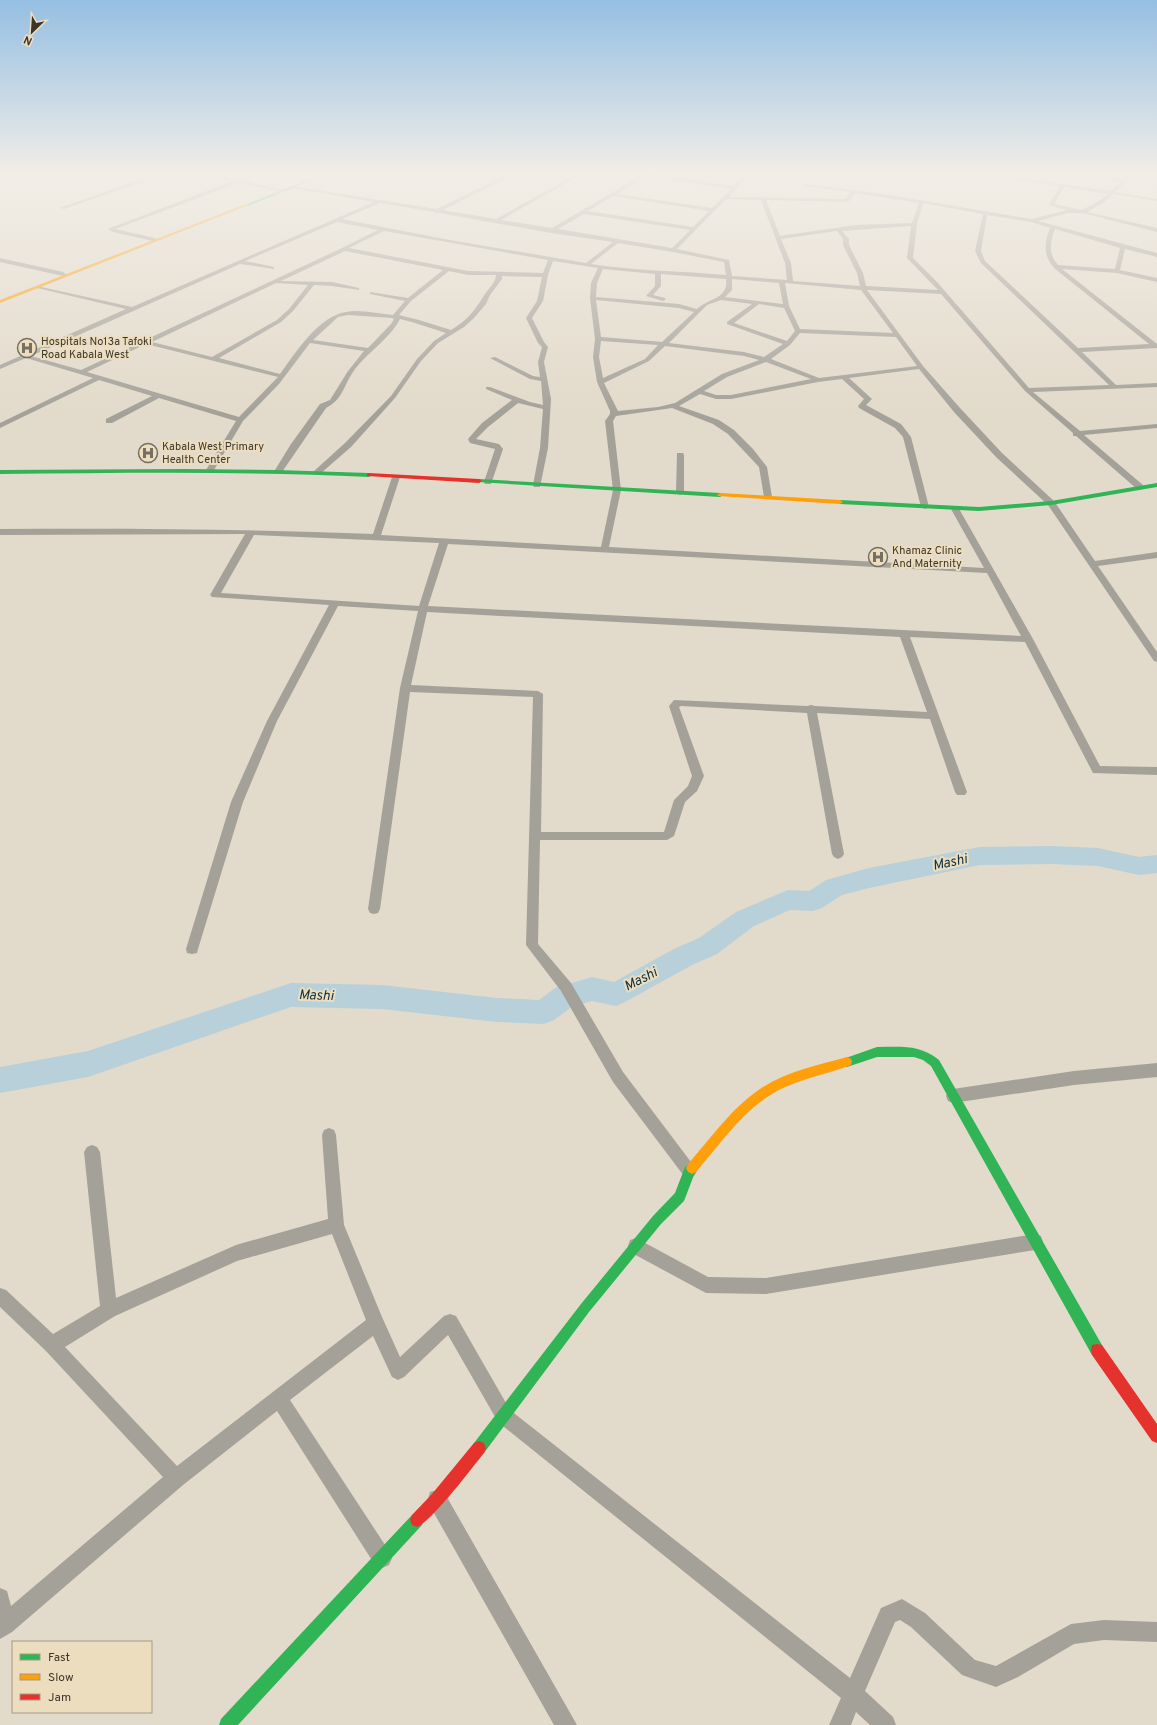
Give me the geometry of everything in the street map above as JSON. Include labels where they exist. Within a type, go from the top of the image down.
[{"type":"main road","points":[[0,298],[118,252]]},
{"type":"main road","points":[[0,302],[127,252]]},
{"type":"main road","points":[[0,472],[280,470],[955,509],[1051,503],[1157,485]]},
{"type":"main road","points":[[227,1725],[244,1718],[382,1558],[437,1499],[504,1416],[585,1308],[657,1220],[680,1197],[689,1171],[736,1118],[762,1094],[776,1085],[877,1052],[914,1052],[926,1056],[935,1063],[1090,1340],[1157,1436]]},
{"type":"street","points":[[0,367],[261,252]]},
{"type":"street","points":[[80,373],[336,252]]},
{"type":"street","points":[[362,252],[468,272],[545,275]]},
{"type":"street","points":[[515,252],[551,259],[658,273],[667,272],[863,288],[941,292]]},
{"type":"street","points":[[588,264],[603,252]]},
{"type":"street","points":[[600,382],[647,360],[705,304],[720,298],[729,290],[730,278],[727,261],[685,252]]},
{"type":"street","points":[[784,252],[788,263],[790,282]]},
{"type":"street","points":[[850,252],[860,273],[863,288],[921,367],[957,410],[999,455],[1051,503],[1157,658]]},
{"type":"street","points":[[911,252],[910,258],[1027,390],[1140,488]]},
{"type":"street","points":[[979,252],[983,262],[1115,386]]},
{"type":"street","points":[[1048,252],[1050,259],[1056,267],[1156,346]]},
{"type":"street","points":[[1117,271],[1122,252]]},
{"type":"street","points":[[1146,252],[1157,255]]},
{"type":"street","points":[[537,485],[544,448],[547,391],[541,362],[545,347],[541,343],[529,318],[540,301],[545,275],[551,259]]},
{"type":"street","points":[[0,260],[63,274]]},
{"type":"street","points":[[239,262],[272,268]]},
{"type":"street","points":[[602,266],[594,283],[593,298],[598,339],[596,357],[600,382],[611,404],[614,414]]},
{"type":"street","points":[[1056,267],[1117,271],[1157,280]]},
{"type":"street","points":[[280,470],[312,420],[323,406],[333,401],[350,372],[394,325],[396,317],[409,300],[448,269]]},
{"type":"street","points":[[658,273],[658,286],[649,296],[698,311]]},
{"type":"street","points":[[317,472],[348,445],[393,397],[419,360],[436,342],[462,326],[472,317],[483,304],[487,295],[499,279],[499,274]]},
{"type":"street","points":[[274,281],[285,283],[335,285],[358,289]]},
{"type":"street","points":[[782,281],[786,306],[798,331]]},
{"type":"street","points":[[214,360],[279,321],[291,310],[312,284]]},
{"type":"street","points":[[39,287],[133,309]]},
{"type":"street","points":[[372,294],[409,300]]},
{"type":"street","points":[[593,298],[680,306]]},
{"type":"street","points":[[720,298],[786,306]]},
{"type":"street","points":[[757,303],[729,323],[788,344]]},
{"type":"street","points":[[210,470],[240,420],[261,400],[282,376],[308,341],[336,316],[342,314],[396,317],[417,321],[450,332]]},
{"type":"street","points":[[798,331],[897,335]]},
{"type":"street","points":[[605,548],[617,490],[609,421],[614,414],[672,406],[700,392],[713,382],[767,360],[788,344],[798,331]]},
{"type":"street","points":[[598,339],[721,350],[767,360],[796,370],[818,380]]},
{"type":"street","points":[[308,341],[369,350]]},
{"type":"street","points":[[145,342],[282,376]]},
{"type":"street","points":[[1077,350],[1156,346]]},
{"type":"street","points":[[26,356],[240,420]]},
{"type":"street","points":[[493,358],[532,378],[544,379]]},
{"type":"street","points":[[700,392],[716,397],[731,397],[818,380],[921,367]]},
{"type":"street","points":[[844,377],[868,398],[862,406],[898,426],[907,437],[926,507]]},
{"type":"street","points":[[0,426],[98,378]]},
{"type":"street","points":[[1027,390],[1157,385]]},
{"type":"street","points":[[488,388],[517,400],[546,408]]},
{"type":"street","points":[[109,421],[157,396]]},
{"type":"street","points":[[488,482],[499,449],[496,446],[473,441],[472,439],[485,425],[517,400]]},
{"type":"street","points":[[672,406],[716,422],[731,432],[750,451],[763,467],[768,497]]},
{"type":"street","points":[[1076,434],[1157,426]]},
{"type":"street","points":[[680,455],[680,493]]},
{"type":"street","points":[[376,536],[396,477]]},
{"type":"street","points":[[955,509],[1028,639],[1097,770],[1157,771]]},
{"type":"street","points":[[0,532],[251,532],[376,536],[990,571]]},
{"type":"street","points":[[251,532],[215,595],[423,609],[1028,639]]},
{"type":"street","points":[[374,909],[405,688],[423,609],[444,541]]},
{"type":"street","points":[[1092,564],[1157,554]]},
{"type":"street","points":[[192,949],[237,802],[272,721],[334,604]]},
{"type":"street","points":[[904,634],[961,792]]},
{"type":"street","points":[[405,688],[538,694],[532,945],[566,987],[618,1077],[689,1171]]},
{"type":"street","points":[[535,836],[667,836],[670,833],[680,800],[693,788],[698,776],[674,706],[678,702],[812,708],[933,716]]},
{"type":"street","points":[[812,708],[838,854]]},
{"type":"street","points":[[953,1096],[1074,1078],[1156,1073]]},
{"type":"street","points":[[329,1135],[336,1225],[376,1323],[398,1371],[450,1322],[504,1416],[854,1694],[885,1725]]},
{"type":"street","points":[[92,1152],[109,1310]]},
{"type":"street","points":[[52,1345],[109,1310],[236,1253],[336,1225]]},
{"type":"street","points":[[636,1246],[706,1284],[766,1286],[1035,1242]]},
{"type":"street","points":[[0,1296],[52,1345],[176,1478]]},
{"type":"street","points":[[2,1627],[176,1478],[376,1323]]},
{"type":"street","points":[[279,1399],[382,1558]]},
{"type":"street","points":[[437,1499],[566,1725]]},
{"type":"street","points":[[0,1598],[2,1627]]},
{"type":"street","points":[[840,1725],[888,1615],[902,1609],[918,1620],[969,1668],[996,1677],[1011,1670],[1071,1634],[1104,1630],[1157,1632]]},
{"type":"waterway","name":"Mashi","points":[[0,1080],[88,1064],[291,995],[382,997],[497,1010],[544,1012],[565,996],[592,989],[616,994],[683,957],[708,946],[745,919],[788,900],[813,901],[835,887],[869,878],[980,856],[1052,855],[1098,857],[1139,866],[1157,864]]},
{"type":"traffic: fast","points":[[0,472],[277,471],[369,475]]},
{"type":"traffic: fast","points":[[479,481],[720,495]]},
{"type":"traffic: fast","points":[[840,502],[979,509],[1051,503],[1157,485]]},
{"type":"traffic: fast","points":[[847,1062],[877,1052],[914,1052],[926,1056],[935,1063],[1097,1350]]},
{"type":"traffic: fast","points":[[479,1448],[585,1308],[657,1220],[680,1197],[689,1171],[692,1168]]},
{"type":"traffic: fast","points":[[227,1725],[417,1520]]},
{"type":"traffic: slow","points":[[0,302],[126,252]]},
{"type":"traffic: slow","points":[[720,495],[840,502]]},
{"type":"traffic: slow","points":[[692,1168],[732,1122],[755,1099],[766,1091],[794,1078],[847,1062]]},
{"type":"traffic: jam","points":[[369,475],[479,481]]},
{"type":"traffic: jam","points":[[1097,1350],[1157,1436]]},
{"type":"traffic: jam","points":[[417,1520],[437,1499],[479,1448]]},
{"type":"place","name":"Hospitals No13a Tafoki Road Kabala West","points":[[27,348]]},
{"type":"place","name":"Kabala West Primary Health Center","points":[[148,453]]},
{"type":"place","name":"Khamaz Clinic And Maternity","points":[[878,557]]}]
